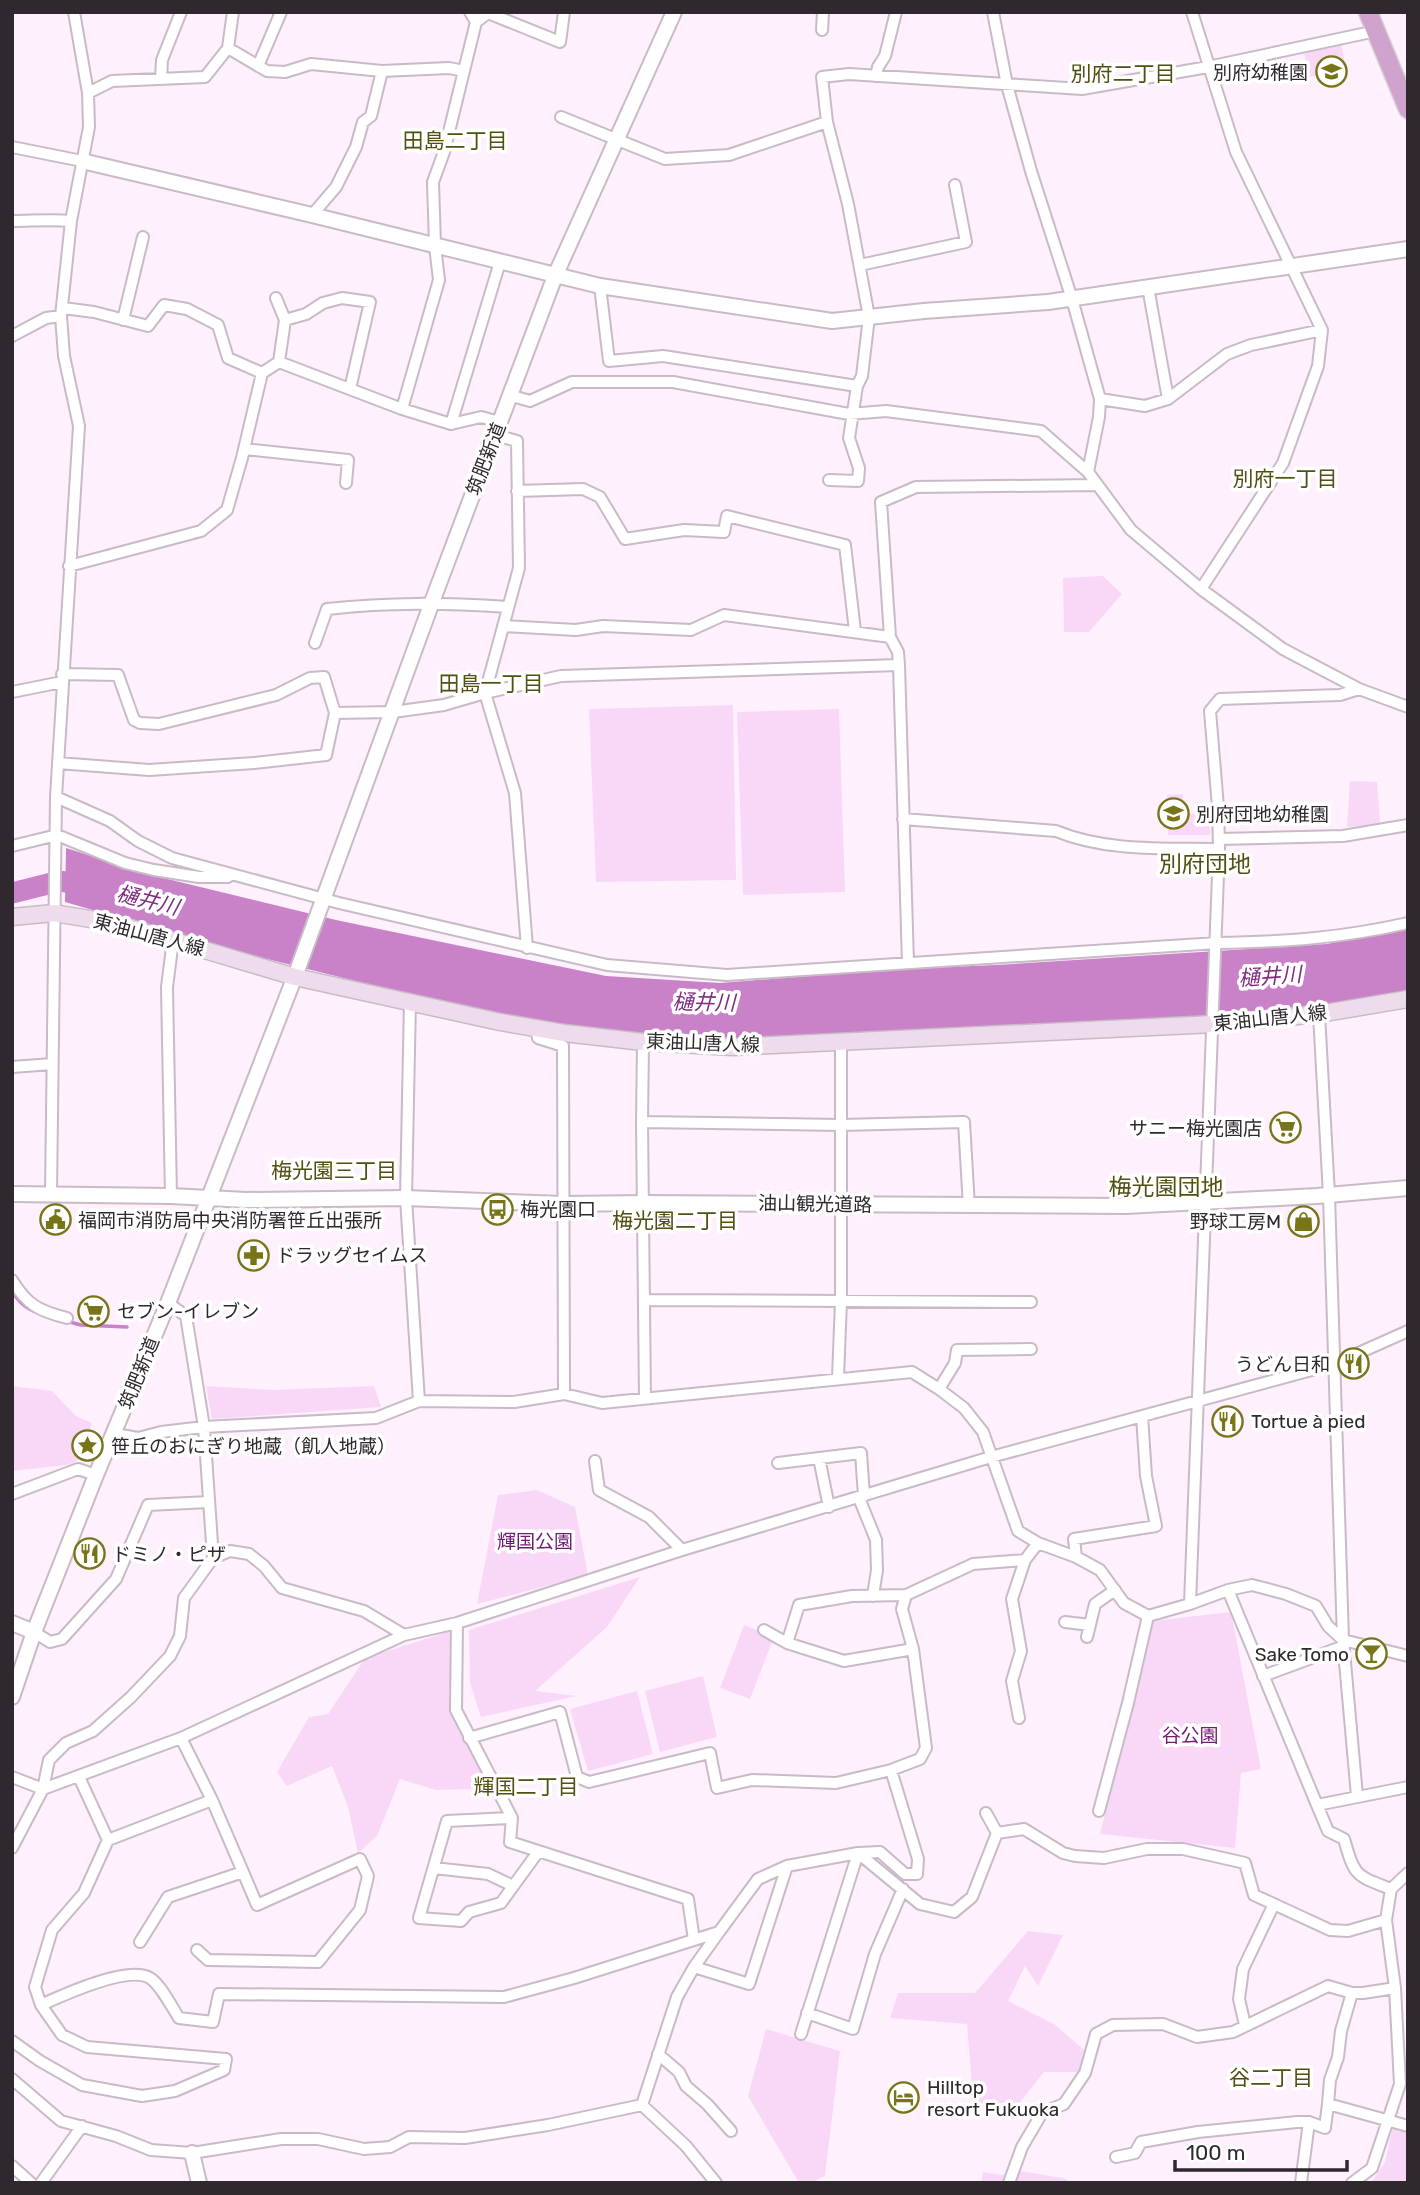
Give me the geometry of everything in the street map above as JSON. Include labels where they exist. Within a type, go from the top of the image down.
[{"type":"highway","points":[[1368,12],[1408,109]]},
{"type":"highway","points":[[1381,12],[1408,80]]},
{"type":"main road","name":"東油山唐人線","points":[[12,917],[55,907],[296,974],[410,1001],[536,1028],[643,1042],[733,1046],[1214,1022],[1318,1014],[1408,999]]},
{"type":"street","points":[[51,1194],[56,797],[79,426],[64,356],[62,312],[71,221],[89,127],[88,93],[74,12]]},
{"type":"street","points":[[161,79],[162,60],[181,12]]},
{"type":"street","points":[[88,93],[112,81],[205,77],[228,48],[233,12]]},
{"type":"street","points":[[258,66],[281,12]]},
{"type":"street","points":[[402,409],[439,280],[433,182],[444,152],[464,71],[473,17],[488,13],[560,42],[564,12]]},
{"type":"street","name":"筑肥新道","points":[[12,1697],[34,1632],[168,1303],[296,974],[555,276],[674,12]]},
{"type":"street","points":[[822,12],[822,30]]},
{"type":"street","points":[[876,76],[885,56],[896,12]]},
{"type":"street","points":[[993,12],[1007,85],[1100,399],[1088,472]]},
{"type":"street","points":[[1192,12],[1236,152],[1322,330],[1318,366],[1283,463],[1201,589]]},
{"type":"street","points":[[829,480],[858,481],[859,468],[849,438],[857,386],[862,376],[869,317],[848,204],[827,122],[822,77],[849,74],[1082,89],[1376,31]]},
{"type":"street","points":[[228,48],[267,71],[285,72],[311,64],[382,71],[449,68],[464,71]]},
{"type":"street","points":[[312,215],[336,187],[356,147],[363,122],[371,116],[382,71]]},
{"type":"street","points":[[561,117],[665,159],[729,155],[827,122]]},
{"type":"street","points":[[12,147],[312,215],[600,286],[832,321],[1072,299],[1408,249]]},
{"type":"street","points":[[860,265],[966,242],[955,185]]},
{"type":"street","points":[[12,221],[71,221]]},
{"type":"street","points":[[123,320],[143,237]]},
{"type":"street","points":[[451,424],[500,262]]},
{"type":"street","points":[[600,286],[608,361],[663,356],[857,386]]},
{"type":"street","points":[[1148,287],[1167,399]]},
{"type":"street","points":[[69,566],[201,531],[226,510],[262,373],[279,362],[285,320],[276,298]]},
{"type":"street","points":[[285,320],[306,314],[323,303],[342,298],[370,302],[350,389]]},
{"type":"street","points":[[12,337],[62,312],[148,326],[164,305],[187,309],[218,325],[228,358],[262,373]]},
{"type":"street","points":[[1100,399],[1145,406],[1167,399],[1227,354],[1251,345],[1322,330]]},
{"type":"street","points":[[279,362],[402,409],[451,424],[481,417],[517,442],[519,568],[485,693],[515,793],[527,948]]},
{"type":"street","points":[[509,395],[530,401],[572,382],[673,382],[854,414],[886,411],[1041,431],[1088,472],[1131,530],[1201,589],[1283,649],[1359,689],[1408,707]]},
{"type":"street","points":[[244,449],[348,460],[346,483]]},
{"type":"street","points":[[908,963],[899,665],[898,652],[890,637],[881,502],[916,487],[1097,485]]},
{"type":"street","points":[[517,491],[583,489],[600,497],[625,539],[684,530],[724,531],[727,516],[845,545],[855,631]]},
{"type":"street","points":[[315,643],[327,609],[432,602],[508,607]]},
{"type":"street","points":[[503,626],[576,630],[603,626],[691,630],[724,615],[890,637]]},
{"type":"street","points":[[335,713],[393,712],[444,705],[561,676],[899,665]]},
{"type":"street","points":[[12,692],[62,678],[118,676],[134,720],[159,724],[276,695],[310,678],[324,677],[335,713],[326,755],[149,770],[58,763]]},
{"type":"street","points":[[1190,1604],[1217,946],[1219,844],[1210,711],[1220,699],[1340,695],[1359,689]]},
{"type":"street","points":[[56,797],[110,821],[138,841],[172,859],[322,899],[607,965],[727,975],[1291,942],[1363,933],[1408,923]]},
{"type":"street","points":[[903,819],[1056,831],[1079,841],[1135,847],[1343,836],[1408,825]]},
{"type":"street","points":[[12,846],[57,839],[125,863],[154,870],[200,877],[242,877]]},
{"type":"street","points":[[171,1196],[167,987],[173,940]]},
{"type":"street","points":[[410,1001],[406,1198],[419,1401]]},
{"type":"street","points":[[1318,1014],[1329,1195],[1343,1643],[1357,1796]]},
{"type":"street","points":[[536,1028],[538,1038],[563,1046],[564,1394]]},
{"type":"street","points":[[838,1378],[841,1301],[841,1041]]},
{"type":"street","points":[[643,1042],[645,1398]]},
{"type":"street","points":[[12,1066],[52,1064]]},
{"type":"street","points":[[642,1122],[841,1125],[964,1122],[969,1207]]},
{"type":"street","name":"油山観光道路","points":[[12,1194],[329,1200],[406,1198],[563,1204],[969,1207],[1206,1203],[1408,1188]]},
{"type":"street","points":[[12,1280],[22,1296],[41,1311],[67,1318]]},
{"type":"street","points":[[644,1300],[1031,1302]]},
{"type":"street","points":[[168,1303],[186,1316],[204,1427],[213,1558]]},
{"type":"street","points":[[12,1777],[43,1789],[181,1738],[404,1635],[457,1623],[682,1550],[991,1457],[1334,1364],[1407,1332],[1408,1345]]},
{"type":"street","points":[[939,1389],[955,1363],[957,1350],[1031,1349]]},
{"type":"street","points":[[115,1434],[138,1438],[161,1432],[204,1427],[376,1418],[419,1401],[514,1402],[564,1394],[602,1403],[838,1378],[912,1373],[964,1408],[983,1432],[1018,1531],[1038,1543],[1076,1557],[1100,1570],[1124,1603],[1148,1616],[1252,1585],[1316,1606],[1343,1643]]},
{"type":"street","points":[[1076,1557],[1074,1539],[1156,1526],[1146,1476],[1142,1416]]},
{"type":"street","points":[[778,1463],[861,1452],[861,1497],[876,1540],[877,1570],[873,1596]]},
{"type":"street","points":[[819,1458],[829,1507]]},
{"type":"street","points":[[595,1461],[599,1490],[649,1517],[682,1550]]},
{"type":"street","points":[[12,1494],[78,1469],[96,1475]]},
{"type":"street","points":[[12,1623],[50,1642],[62,1639],[116,1579],[148,1505],[209,1502]]},
{"type":"street","points":[[1019,1718],[1012,1681],[1021,1651],[1012,1600],[1025,1560],[1038,1543]]},
{"type":"street","points":[[12,1848],[43,1789],[49,1760],[66,1743],[93,1731],[170,1657],[180,1636],[184,1598],[213,1558],[230,1551],[249,1554],[264,1566],[282,1588],[364,1611],[404,1635]]},
{"type":"street","points":[[787,1643],[799,1605],[852,1595],[906,1595],[973,1564],[1025,1560]]},
{"type":"street","points":[[1065,1622],[1088,1631],[1095,1604],[1115,1590]]},
{"type":"street","points":[[1228,1590],[1328,1831],[1343,1839],[1353,1870],[1360,1877],[1391,1889]]},
{"type":"street","points":[[469,1738],[560,1712],[577,1777],[589,1782],[710,1753],[718,1788],[752,1780],[836,1783],[891,1770],[920,1759],[926,1748],[913,1649],[902,1609],[906,1595]]},
{"type":"street","points":[[1099,1811],[1148,1616]]},
{"type":"street","points":[[457,1623],[456,1710],[512,1818],[510,1842],[688,1899],[694,1940]]},
{"type":"street","points":[[764,1630],[787,1643],[844,1661],[913,1649]]},
{"type":"street","points":[[1264,1676],[1343,1643],[1408,1656]]},
{"type":"street","points":[[181,1738],[212,1800],[257,1905],[360,1859],[368,1876],[360,1910],[318,1962],[208,1960],[197,1950]]},
{"type":"street","points":[[642,2105],[677,1997],[694,1967],[758,1879],[787,1866],[858,1853],[880,1852],[905,1874],[917,1874],[918,1859],[891,1770]]},
{"type":"street","points":[[79,1777],[108,1840]]},
{"type":"street","points":[[1317,1805],[1408,1787]]},
{"type":"street","points":[[12,2041],[82,2085],[142,2096],[175,2091],[224,2070],[226,2059],[87,2047],[62,2035],[40,2005],[36,1987],[52,1930],[84,1893],[108,1840],[212,1800]]},
{"type":"street","points":[[986,1813],[997,1833]]},
{"type":"street","points":[[512,1818],[447,1821],[419,1918],[461,1921],[469,1912],[501,1903],[538,1852]]},
{"type":"street","points":[[997,1833],[1024,1829],[1063,1853],[1074,1856],[1104,1858],[1147,1849],[1183,1849],[1245,1863],[1254,1895],[1330,1930],[1348,1931],[1387,1920]]},
{"type":"street","points":[[858,1853],[920,1904],[954,1912],[972,1897],[997,1833]]},
{"type":"street","points":[[801,2034],[858,1853]]},
{"type":"street","points":[[694,1967],[749,1984],[787,1866]]},
{"type":"street","points":[[433,1868],[488,1874],[513,1886]]},
{"type":"street","points":[[140,1942],[168,1897],[243,1872]]},
{"type":"street","points":[[1352,2183],[1372,2168],[1400,2084],[1395,1988],[1387,1920],[1391,1889],[1408,1873]]},
{"type":"street","points":[[807,2013],[853,2029],[875,1954],[903,1889]]},
{"type":"street","points":[[1245,2025],[1239,1999],[1243,1969],[1274,1903]]},
{"type":"street","points":[[40,2005],[80,1987],[137,1973],[152,1979],[179,2018],[213,2022],[219,1994],[504,1997],[719,1932]]},
{"type":"street","points":[[1009,2183],[1022,2147],[1042,2113],[1064,2104],[1085,2073],[1096,2034],[1113,2025],[1163,2024],[1197,2037],[1233,2032],[1328,1986],[1352,1993],[1395,1988]]},
{"type":"street","points":[[1116,2157],[1135,2153],[1141,2142],[1198,2132],[1309,2122],[1325,2128],[1330,2080],[1338,2057],[1341,2031],[1352,1993]]},
{"type":"street","points":[[658,2054],[678,2072],[686,2086],[707,2104],[731,2131]]},
{"type":"street","points":[[12,2079],[61,2121],[151,2150],[192,2153],[281,2139],[318,2138],[363,2149],[390,2147],[409,2137],[465,2138],[548,2125],[642,2105]]},
{"type":"street","points":[[1328,2104],[1408,2126]]},
{"type":"street","points":[[642,2105],[685,2146],[716,2183]]},
{"type":"street","points":[[1301,2183],[1309,2122]]},
{"type":"street","points":[[41,2183],[82,2126]]},
{"type":"street","points":[[192,2153],[199,2183]]},
{"type":"street","points":[[13,2183],[14,2168]]},
{"type":"street","points":[[14,2168],[31,2183]]},
{"type":"green space","points":[[1341,44],[1346,69],[1309,77],[1304,52]]},
{"type":"green space","points":[[1103,576],[1122,594],[1089,632],[1064,632],[1063,578]]},
{"type":"green space","points":[[733,705],[736,880],[596,882],[589,709]]},
{"type":"green space","points":[[839,709],[845,892],[743,895],[737,712]]},
{"type":"green space","points":[[1350,781],[1377,782],[1380,825],[1347,827]]},
{"type":"green space","points":[[1183,794],[1184,814],[1209,813],[1210,835],[1168,835],[1167,795]]},
{"type":"green space","points":[[12,1386],[52,1391],[76,1416],[92,1423],[77,1461],[67,1465],[12,1471]]},
{"type":"green space","points":[[206,1386],[273,1390],[374,1386],[381,1407],[212,1419]]},
{"type":"green space","name":"輝国公園","points":[[537,1490],[575,1507],[588,1575],[477,1604],[498,1495]]},
{"type":"green space","points":[[640,1577],[607,1627],[535,1691],[577,1696],[481,1717],[470,1683],[469,1630]]},
{"type":"green space","name":"谷公園","points":[[1231,1612],[1261,1769],[1241,1773],[1235,1848],[1100,1834],[1153,1621]]},
{"type":"green space","points":[[744,1625],[774,1637],[750,1699],[720,1688]]},
{"type":"green space","points":[[451,1631],[450,1708],[487,1779],[474,1789],[436,1790],[400,1779],[377,1836],[358,1853],[348,1807],[332,1766],[287,1786],[277,1772],[309,1717],[328,1714],[365,1658]]},
{"type":"green space","points":[[703,1676],[717,1737],[660,1752],[645,1691]]},
{"type":"green space","points":[[637,1691],[653,1754],[588,1771],[570,1709]]},
{"type":"green space","points":[[1028,1931],[1063,1935],[1038,1986],[1025,1966],[1008,2001],[1054,2024],[1084,2050],[1078,2072],[1044,2072],[1009,2116],[974,2109],[967,2024],[890,2018],[898,1993],[975,1993]]},
{"type":"green space","points":[[766,2029],[840,2051],[825,2176],[810,2183],[799,2183],[748,2096]]},
{"type":"green space","points":[[1393,2127],[1408,2130],[1408,2183],[1371,2183],[1385,2162]]},
{"type":"green space","points":[[1020,2171],[1063,2178],[1072,2183],[981,2183],[983,2172],[1002,2175]]},
{"type":"water","points":[[66,848],[155,876],[336,920],[606,976],[720,983],[899,969],[1327,944],[1408,927],[1408,993],[1309,1009],[1236,1017],[1114,1020],[800,1037],[693,1040],[553,1025],[452,1005],[235,951],[65,902]]},
{"type":"waterway","name":"樋井川","points":[[12,893],[60,881],[92,887]]},
{"type":"waterway","points":[[12,1291],[23,1305],[39,1313]]},
{"type":"waterway","points":[[66,1321],[81,1325],[127,1327]]},
{"type":"place","name":"別府幼稚園","points":[[1331,72]]},
{"type":"place","name":"別府団地幼稚園","points":[[1173,814]]},
{"type":"place","name":"サニー梅光園店","points":[[1285,1128]]},
{"type":"place","name":"梅光園口","points":[[497,1209]]},
{"type":"place","name":"福岡市消防局中央消防署笹丘出張所","points":[[55,1220]]},
{"type":"place","name":"野球工房M","points":[[1304,1221]]},
{"type":"place","name":"ドラッグセイムス","points":[[253,1255]]},
{"type":"place","name":"セブン-イレブン","points":[[94,1311]]},
{"type":"place","name":"うどん日和","points":[[1353,1364]]},
{"type":"place","name":"Tortue à pied","points":[[1228,1421]]},
{"type":"place","name":"笹丘のおにぎり地蔵（飢人地蔵）","points":[[88,1446]]},
{"type":"place","name":"ドミノ・ピザ","points":[[89,1554]]},
{"type":"place","name":"Sake Tomo","points":[[1372,1654]]},
{"type":"place","name":"Hilltop resort Fukuoka","points":[[904,2098]]},
{"type":"district","name":"別府二丁目","points":[[1123,73]]},
{"type":"district","name":"田島二丁目","points":[[455,140]]},
{"type":"district","name":"別府一丁目","points":[[1285,478]]},
{"type":"district","name":"田島一丁目","points":[[491,683]]},
{"type":"district","name":"別府団地","points":[[1205,864]]},
{"type":"district","name":"梅光園三丁目","points":[[334,1170]]},
{"type":"district","name":"梅光園団地","points":[[1166,1187]]},
{"type":"district","name":"梅光園二丁目","points":[[675,1220]]},
{"type":"district","name":"輝国二丁目","points":[[526,1786]]},
{"type":"district","name":"谷二丁目","points":[[1271,2077]]}]
